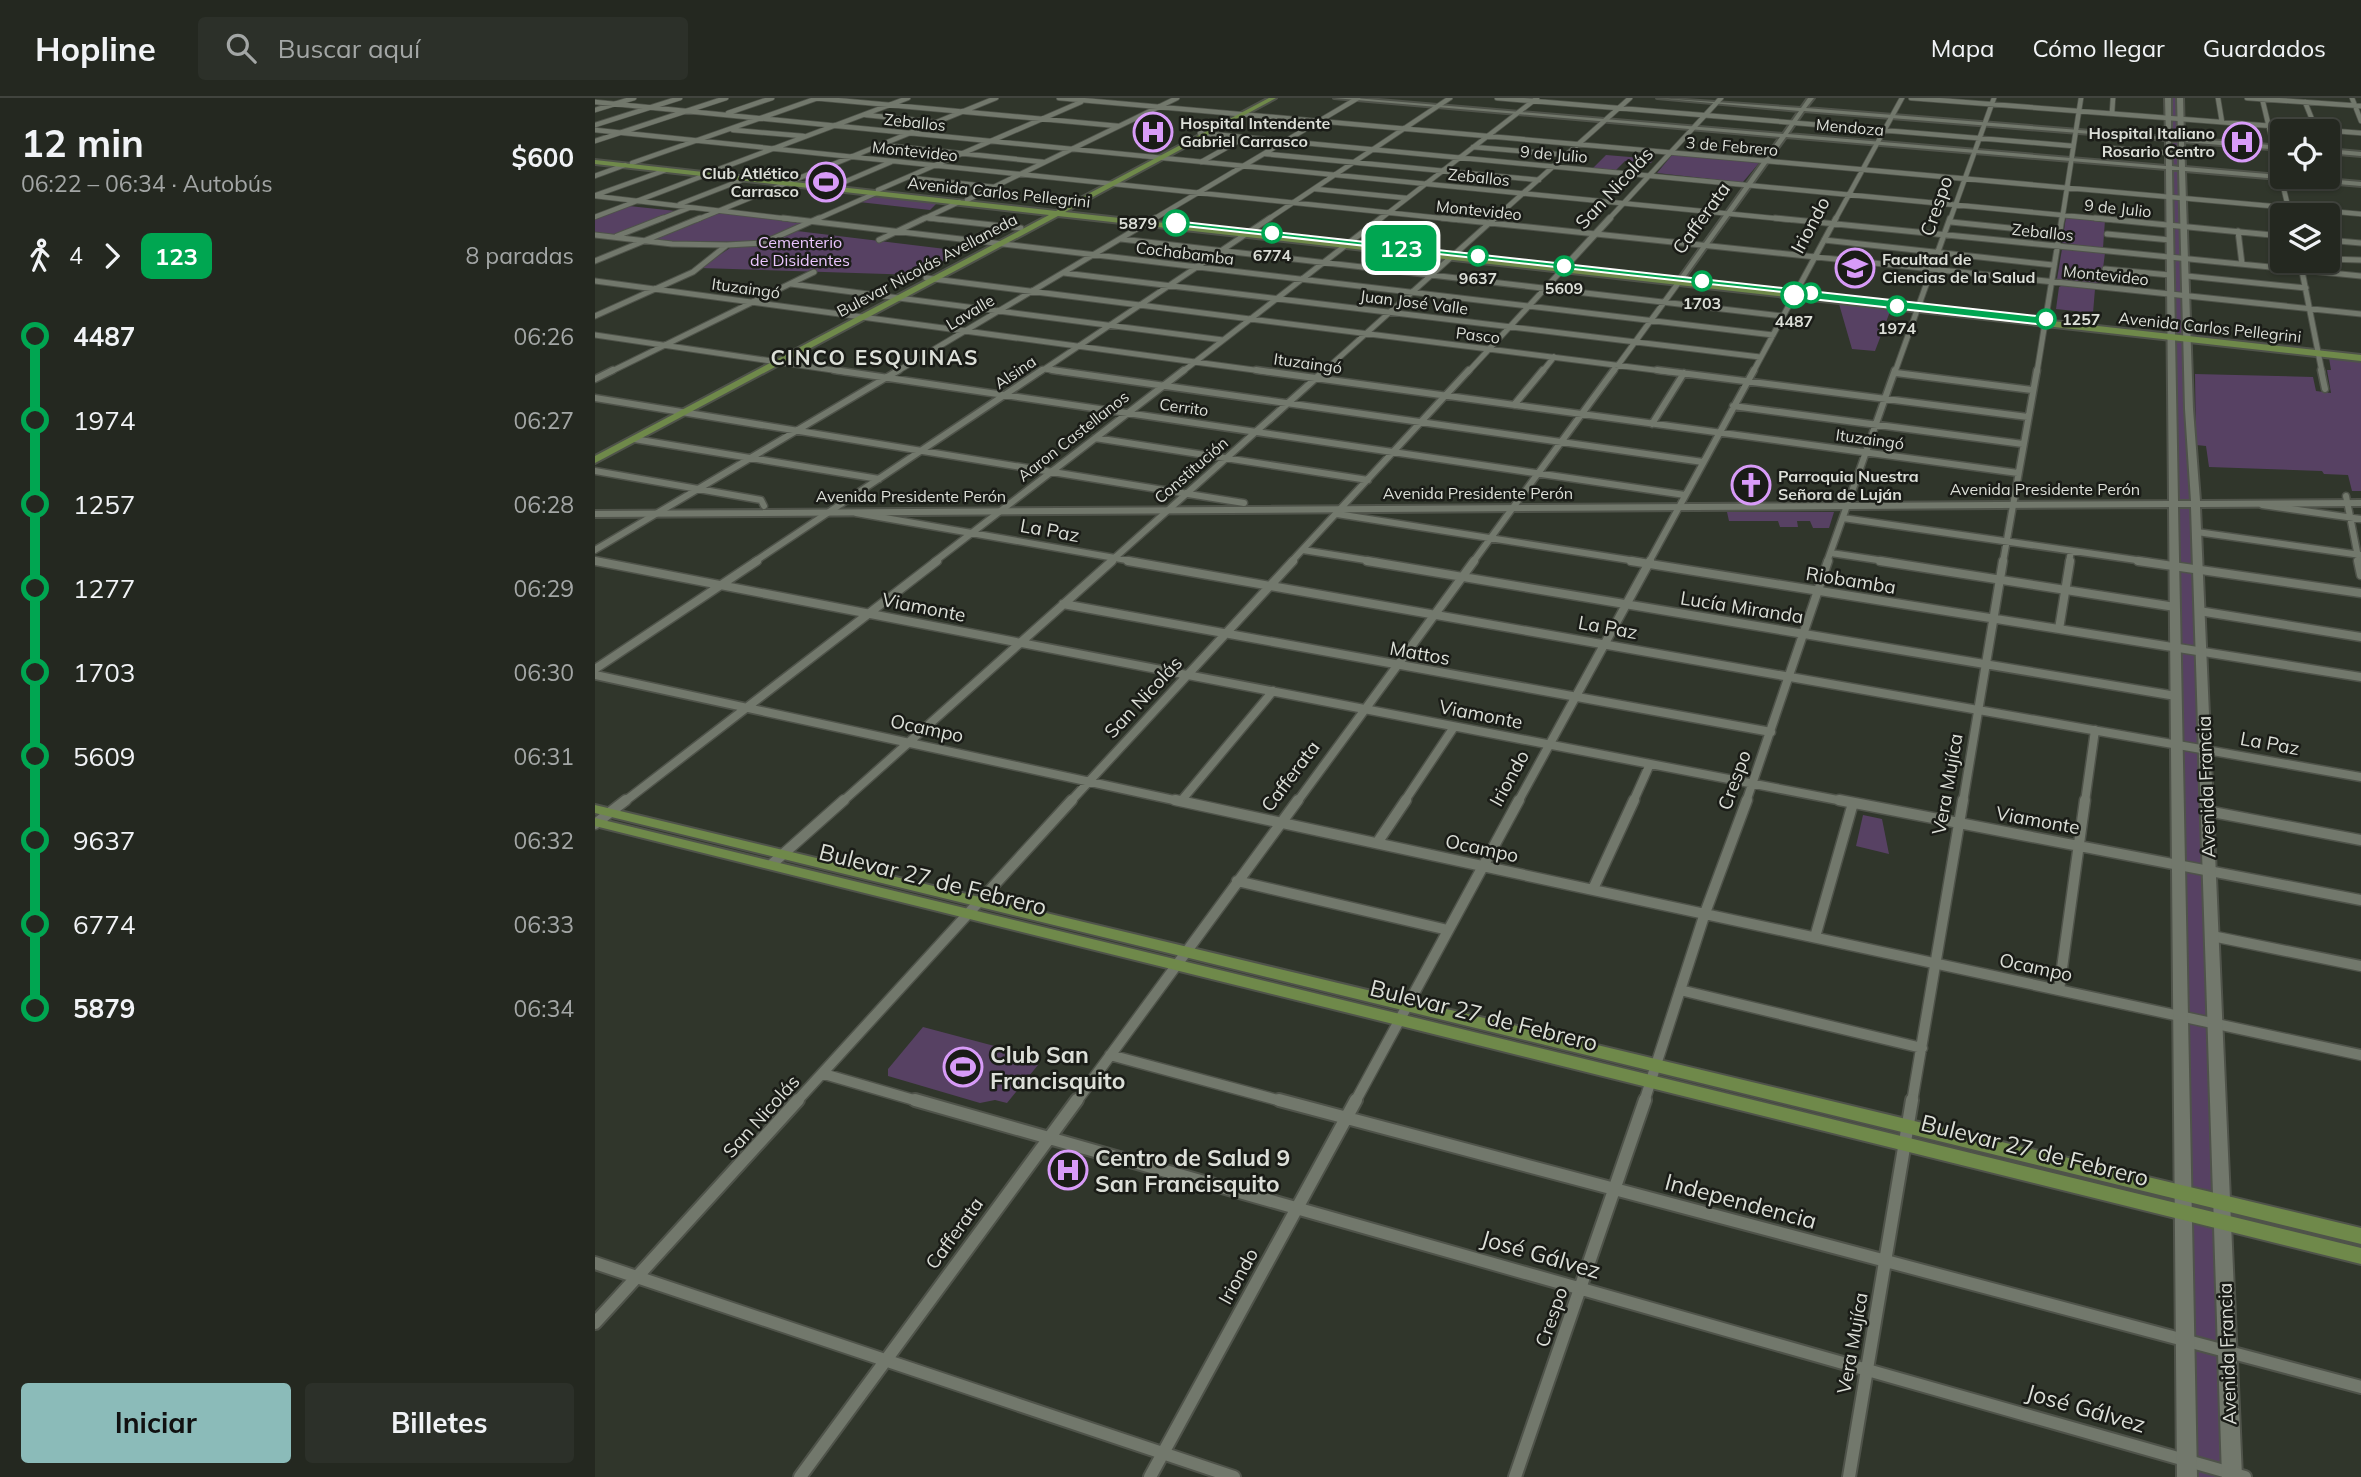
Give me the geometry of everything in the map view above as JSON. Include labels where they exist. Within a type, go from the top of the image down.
[{"type":"main road","name":"Bulevar Nicolás Avellaneda","points":[[595,453],[1109,184],[1265,98]]},
{"type":"main road","name":"Bulevar Nicolás Avellaneda","points":[[1238,114],[1273,98]]},
{"type":"main road","name":"Mendoza","points":[[1337,98],[2270,176]]},
{"type":"main road","points":[[1660,98],[1719,100],[1891,117],[2270,147]]},
{"type":"main road","name":"Cafferata","points":[[1680,281],[1811,98]]},
{"type":"main road","name":"Avenida Francia","points":[[2168,98],[2169,335],[2187,1469]]},
{"type":"main road","name":"Avenida Francia","points":[[2181,98],[2189,409],[2196,500],[2227,1351],[2236,1476]]},
{"type":"main road","points":[[2340,152],[2361,154]]},
{"type":"main road","name":"Avenida Carlos Pellegrini","points":[[595,160],[2361,356]]},
{"type":"main road","name":"Avenida Carlos Pellegrini","points":[[628,164],[877,192]]},
{"type":"main road","name":"Mendoza","points":[[2340,182],[2361,184]]},
{"type":"main road","name":"Bulevar Nicolás Avellaneda","points":[[997,243],[1057,211]]},
{"type":"main road","points":[[2171,406],[2189,409]]},
{"type":"main road","name":"Bulevar Nicolás Avellaneda","points":[[595,460],[679,411]]},
{"type":"main road","points":[[2172,463],[2192,466]]},
{"type":"main road","name":"Avenida Presidente Perón","points":[[2196,500],[2249,503],[2361,496]]},
{"type":"main road","name":"Avenida Presidente Perón","points":[[595,507],[1009,505],[1342,509],[1682,501],[1848,503],[2346,499],[2361,503]]},
{"type":"main road","name":"Avenida Presidente Perón","points":[[595,514],[1000,511],[1244,503],[1342,509]]},
{"type":"main road","name":"Bulevar 27 de Febrero","points":[[596,819],[610,813],[777,860]]},
{"type":"main road","name":"Bulevar 27 de Febrero","points":[[596,819],[777,860],[2183,1202],[2361,1256]]},
{"type":"main road","name":"Bulevar 27 de Febrero","points":[[2222,1212],[2361,1236]]},
{"type":"street","points":[[595,110],[634,98]]},
{"type":"street","points":[[595,128],[680,98]]},
{"type":"street","points":[[595,141],[726,98]]},
{"type":"street","points":[[723,115],[772,98]]},
{"type":"street","points":[[595,176],[816,98],[1118,126]]},
{"type":"street","points":[[595,217],[908,98]]},
{"type":"street","points":[[595,261],[996,98]]},
{"type":"street","name":"3 de Febrero","points":[[1059,98],[2270,206]]},
{"type":"street","points":[[879,240],[1177,98]]},
{"type":"street","name":"Alsina","points":[[595,669],[1450,98]]},
{"type":"street","points":[[1497,98],[1535,99],[2073,146]]},
{"type":"street","name":"Constitución","points":[[777,860],[1630,98]]},
{"type":"street","name":"Iriondo","points":[[1150,1477],[1902,98]]},
{"type":"street","points":[[1911,98],[2270,126],[2262,99]]},
{"type":"street","name":"Crespo","points":[[1515,1477],[1615,1189],[1705,913],[1753,784],[1848,503],[1994,98]]},
{"type":"street","name":"Vera Mujíca","points":[[1849,1477],[2032,390],[2046,321],[2081,98]]},
{"type":"street","points":[[2112,113],[2113,98]]},
{"type":"street","points":[[2218,98],[2222,122]]},
{"type":"street","points":[[2248,98],[2361,106]]},
{"type":"street","points":[[2352,98],[2361,121]]},
{"type":"street","points":[[595,235],[644,241],[727,245],[763,243],[1087,99]]},
{"type":"street","name":"Lavalle","points":[[595,550],[1357,99]]},
{"type":"street","name":"Aaron Castellanos","points":[[610,813],[1535,99]]},
{"type":"street","name":"San Nicolás","points":[[595,1323],[972,908],[1719,100]]},
{"type":"street","name":"Zeballos","points":[[595,102],[2270,267]]},
{"type":"street","points":[[2305,102],[2312,119]]},
{"type":"street","points":[[863,115],[937,122]]},
{"type":"street","name":"Montevideo","points":[[595,128],[695,141],[2361,314]]},
{"type":"street","points":[[728,129],[806,137]]},
{"type":"street","points":[[2340,131],[2361,132]]},
{"type":"street","name":"9 de Julio","points":[[1203,134],[2270,235]]},
{"type":"street","points":[[1201,162],[1245,137]]},
{"type":"street","points":[[881,145],[1044,162]]},
{"type":"street","points":[[1473,146],[1567,155]]},
{"type":"street","points":[[2111,148],[2168,153]]},
{"type":"street","points":[[1266,154],[1539,180]]},
{"type":"street","points":[[835,186],[894,161]]},
{"type":"street","points":[[595,195],[666,170]]},
{"type":"street","points":[[1056,178],[1071,170]]},
{"type":"street","points":[[909,177],[994,187]]},
{"type":"street","points":[[677,205],[747,178]]},
{"type":"street","points":[[1315,189],[1406,198]]},
{"type":"street","name":"Cochabamba","points":[[595,195],[1773,335]]},
{"type":"street","points":[[614,237],[691,207]]},
{"type":"street","name":"3 de Febrero","points":[[2340,212],[2361,214]]},
{"type":"street","points":[[927,218],[1021,228]]},
{"type":"street","points":[[1951,222],[2059,233]]},
{"type":"street","points":[[2238,232],[2242,264]]},
{"type":"street","points":[[2107,234],[2169,240]]},
{"type":"street","points":[[1121,239],[1783,316]]},
{"type":"street","points":[[1825,240],[2053,265]]},
{"type":"street","points":[[2340,241],[2361,243]]},
{"type":"street","points":[[595,316],[693,272],[727,245]]},
{"type":"street","points":[[2340,259],[2361,260]]},
{"type":"street","points":[[2105,269],[2170,275]]},
{"type":"street","points":[[595,379],[814,272]]},
{"type":"street","name":"Juan José Valle","points":[[1064,273],[1760,357]]},
{"type":"street","points":[[2303,273],[2325,388]]},
{"type":"street","name":"Zeballos","points":[[2332,273],[2361,276]]},
{"type":"street","points":[[2187,276],[2306,288]]},
{"type":"street","name":"Pasco","points":[[930,278],[2028,417]]},
{"type":"street","name":"Ituzaingó","points":[[595,281],[2018,473]]},
{"type":"street","name":"Cafferata","points":[[800,1477],[1047,1137],[1680,281]]},
{"type":"street","points":[[791,284],[1223,340]]},
{"type":"street","name":"Cerrito","points":[[595,335],[1538,473],[1682,501]]},
{"type":"street","points":[[1514,405],[1554,357]]},
{"type":"street","points":[[1044,369],[1703,462]]},
{"type":"street","points":[[1652,424],[1683,373]]},
{"type":"street","points":[[1896,373],[2032,390]]},
{"type":"street","points":[[595,398],[1244,503]]},
{"type":"street","points":[[1733,406],[2023,444]]},
{"type":"street","points":[[1095,438],[1368,480]]},
{"type":"street","points":[[634,439],[879,480]]},
{"type":"street","points":[[595,471],[761,500],[764,506]]},
{"type":"street","points":[[2346,499],[2361,575]]},
{"type":"street","points":[[2249,503],[2361,519]]},
{"type":"street","name":"Riobamba","points":[[1342,509],[1490,538],[2361,677]]},
{"type":"street","name":"La Paz","points":[[849,512],[2361,777]]},
{"type":"street","points":[[1843,518],[2361,593]]},
{"type":"street","points":[[2197,532],[2359,555]]},
{"type":"street","name":"Lucía Miranda","points":[[1303,550],[2176,695]]},
{"type":"street","points":[[2059,629],[2071,551]]},
{"type":"street","points":[[1831,553],[2175,607]]},
{"type":"street","name":"Viamonte","points":[[595,561],[2361,900]]},
{"type":"street","name":"Mattos","points":[[1063,604],[1771,732]]},
{"type":"street","points":[[2200,611],[2361,637]]},
{"type":"street","name":"Ocampo","points":[[595,675],[2361,1055]]},
{"type":"street","points":[[1181,801],[1273,691]]},
{"type":"street","points":[[1377,843],[1454,727]]},
{"type":"street","points":[[2059,990],[2095,730]]},
{"type":"street","points":[[1593,889],[1650,764]]},
{"type":"street","points":[[1815,937],[1853,803]]},
{"type":"street","points":[[2207,811],[2361,840]]},
{"type":"street","points":[[1237,881],[1448,930]]},
{"type":"street","points":[[2211,936],[2361,966]]},
{"type":"street","points":[[1680,990],[1922,1048]]},
{"type":"street","name":"Independencia","points":[[1110,1055],[2361,1387]]},
{"type":"street","name":"José Gálvez","points":[[824,1074],[1867,1370],[2187,1469],[2236,1476]]},
{"type":"street","points":[[595,1263],[1234,1477]]},
{"type":"green space","points":[[2168,98],[2180,98],[2188,334],[2361,354],[2361,358],[2189,339],[2232,1477],[2187,1477],[2169,337],[595,162],[595,159],[2169,333]]},
{"type":"green space","points":[[1606,155],[1654,159],[1651,163],[1625,161],[1616,170],[1593,168]]},
{"type":"green space","points":[[1672,155],[1759,163],[1743,182],[1657,173]]},
{"type":"green space","points":[[873,196],[937,203],[930,210],[859,202]]},
{"type":"green space","points":[[629,206],[676,211],[616,235],[595,232],[595,219]]},
{"type":"green space","points":[[717,213],[806,222],[759,242],[651,241]]},
{"type":"green space","points":[[2066,217],[2105,220],[2103,248],[2062,243]]},
{"type":"green space","name":"Cementerio de Disidentes","points":[[797,231],[962,251],[917,275],[700,268],[736,244],[764,245]]},
{"type":"green space","points":[[2062,249],[2105,253],[2101,284],[2057,279]]},
{"type":"green space","points":[[2063,285],[2095,289],[2093,313],[2056,309],[2059,287]]},
{"type":"green space","points":[[1839,304],[1891,309],[1875,351],[1852,349]]},
{"type":"green space","points":[[2329,358],[2361,362],[2361,491],[2352,491],[2348,475],[2324,474],[2322,471],[2209,467],[2206,446],[2196,445],[2195,374],[2313,377],[2316,391],[2331,393],[2327,370],[2331,370]]},
{"type":"green space","points":[[1727,512],[1834,512],[1829,528],[1813,528],[1810,521],[1797,521],[1798,527],[1780,527],[1778,521],[1729,521]]},
{"type":"green space","points":[[1863,815],[1882,819],[1889,854],[1856,846]]},
{"type":"green space","name":"Club San Francisquito","points":[[923,1027],[1017,1052],[1017,1059],[1038,1065],[1007,1103],[995,1100],[980,1103],[888,1076],[888,1069]]},
{"type":"bus line","name":"123","points":[[1176,223],[2046,319],[2046,323],[1794,295]]},
{"type":"place","name":"Hospital Intendente Gabriel Carrasco","points":[[1153,132]]},
{"type":"place","name":"Hospital Italiano Rosario Centro","points":[[2242,142]]},
{"type":"place","name":"Club Atlético Carrasco","points":[[826,182]]},
{"type":"place","name":"5879","points":[[1176,223]]},
{"type":"place","name":"6774","points":[[1272,233]]},
{"type":"place","name":"9637","points":[[1478,256]]},
{"type":"place","name":"5609","points":[[1564,266]]},
{"type":"place","name":"Facultad de Ciencias de la Salud","points":[[1855,268]]},
{"type":"place","name":"1703","points":[[1702,281]]},
{"type":"place","name":"4487","points":[[1794,295]]},
{"type":"place","name":"1974","points":[[1897,306]]},
{"type":"place","name":"1257","points":[[2046,319]]},
{"type":"place","name":"Parroquia Nuestra Señora de Luján","points":[[1751,485]]},
{"type":"place","name":"Club San Francisquito","points":[[963,1067]]},
{"type":"place","name":"Centro de Salud 9 San Francisquito","points":[[1068,1170]]},
{"type":"district","name":"CINCO ESQUINAS","points":[[875,357]]}]
